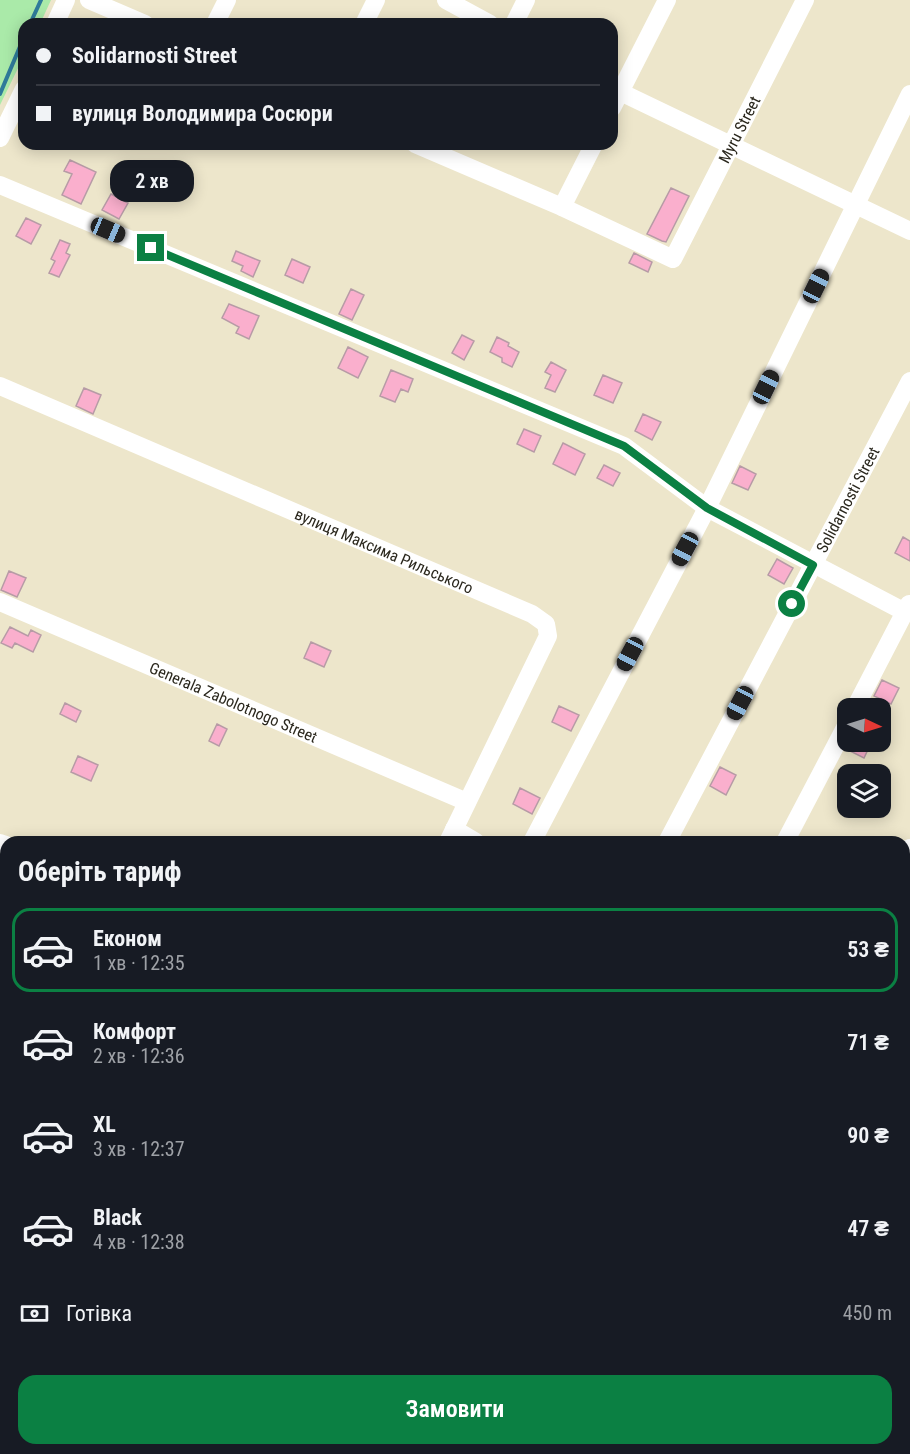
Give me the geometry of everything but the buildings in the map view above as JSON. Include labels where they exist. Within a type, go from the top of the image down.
[{"type":"street","points":[[58,18],[66,0]]},
{"type":"street","points":[[89,0],[131,18]]},
{"type":"street","points":[[218,18],[227,0]]},
{"type":"street","points":[[367,18],[376,0]]},
{"type":"street","points":[[446,0],[479,18]]},
{"type":"street","points":[[517,18],[526,0]]},
{"type":"street","points":[[618,90],[667,0]]},
{"type":"street","name":"Myru Street","points":[[562,207],[673,260],[805,0]]},
{"type":"street","points":[[535,836],[707,508],[910,94]]},
{"type":"street","points":[[618,97],[732,144],[910,231]]},
{"type":"street","points":[[0,138],[18,100]]},
{"type":"street","points":[[449,151],[562,207],[591,150]]},
{"type":"street","points":[[0,185],[624,446],[707,508],[813,565],[907,607],[860,698]]},
{"type":"street","name":"Solidarnosti Street","points":[[670,836],[910,381]]},
{"type":"street","name":"вулиця Максима Рильського","points":[[0,386],[532,614],[546,624],[548,636],[451,835]]},
{"type":"street","name":"Generala Zabolotnogo Street","points":[[0,602],[467,802]]},
{"type":"street","points":[[788,836],[837,743]]},
{"type":"green space","points":[[0,0],[51,0],[43,18],[18,18],[18,68],[0,105]]},
{"type":"waterway","points":[[33,18],[41,0]]},
{"type":"waterway","points":[[0,94],[18,51]]},
{"type":"route","points":[[151,248],[624,446],[707,508],[813,565],[792,604]]}]
